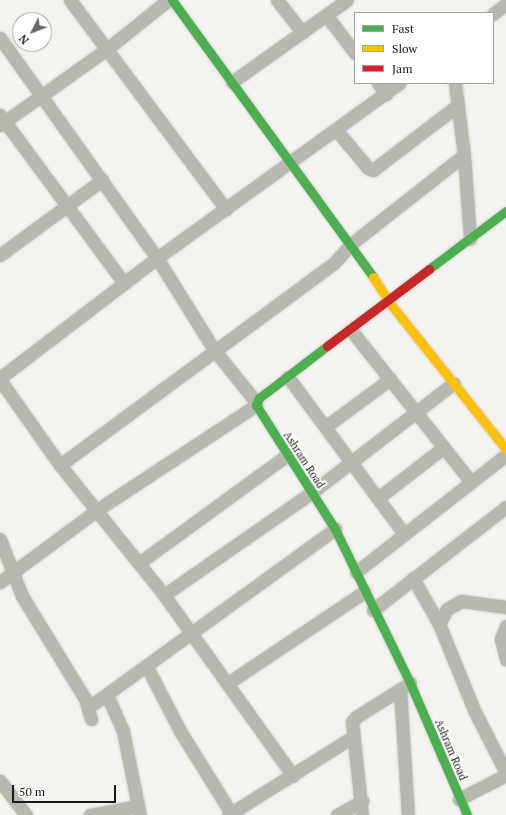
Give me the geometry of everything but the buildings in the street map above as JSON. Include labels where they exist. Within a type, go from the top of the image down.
[{"type":"street","points":[[70,0],[226,209]]},
{"type":"street","points":[[124,283],[67,205],[2,121],[41,96],[107,49],[168,0]]},
{"type":"street","points":[[172,0],[232,82],[289,164],[350,244],[389,302],[506,449]]},
{"type":"street","points":[[277,0],[302,32]]},
{"type":"street","points":[[232,82],[347,0]]},
{"type":"street","points":[[494,13],[506,4]]},
{"type":"street","points":[[326,15],[354,51]]},
{"type":"street","points":[[0,38],[157,258],[215,351],[256,403]]},
{"type":"street","points":[[379,84],[386,94]]},
{"type":"street","points":[[293,776],[164,595],[60,465],[0,379],[157,258],[337,131],[399,84]]},
{"type":"street","points":[[455,84],[464,155],[470,239]]},
{"type":"street","points":[[337,131],[368,168],[373,170],[458,105]]},
{"type":"street","points":[[60,465],[334,263],[350,244],[464,155]]},
{"type":"street","points":[[0,255],[102,180]]},
{"type":"street","points":[[0,582],[97,510],[256,403],[506,211]]},
{"type":"street","points":[[351,330],[472,482]]},
{"type":"street","points":[[288,377],[404,534]]},
{"type":"street","points":[[325,427],[390,379]]},
{"type":"street","points":[[164,595],[311,492],[454,383]]},
{"type":"street","name":"Ashram Road","points":[[256,403],[334,529],[356,572],[405,686],[467,815]]},
{"type":"street","points":[[378,498],[444,447]]},
{"type":"street","points":[[139,563],[287,455]]},
{"type":"street","points":[[356,572],[506,455]]},
{"type":"street","points":[[373,610],[506,507]]},
{"type":"street","points":[[0,539],[14,571],[22,596],[90,713],[107,694],[192,635],[334,529]]},
{"type":"street","points":[[413,578],[439,624],[475,712],[506,774],[459,799]]},
{"type":"street","points":[[228,683],[364,592]]},
{"type":"street","points":[[439,624],[447,609],[461,601],[506,607]]},
{"type":"street","points":[[506,626],[504,638],[506,659]]},
{"type":"street","points":[[147,667],[180,731],[230,814],[354,737]]},
{"type":"street","points":[[362,815],[362,801],[352,722],[356,717],[405,686]]},
{"type":"street","points":[[405,686],[408,815]]},
{"type":"street","points":[[90,815],[139,811],[123,731],[107,694]]},
{"type":"street","points":[[0,781],[26,815]]},
{"type":"street","points":[[338,815],[362,801]]},
{"type":"traffic: fast","points":[[172,0],[373,277]]},
{"type":"traffic: fast","points":[[429,269],[506,211]]},
{"type":"traffic: fast","points":[[327,346],[259,398],[256,405],[335,529],[410,683],[467,815]]},
{"type":"traffic: slow","points":[[373,277],[389,302],[506,449]]},
{"type":"traffic: jam","points":[[327,346],[429,269]]}]
